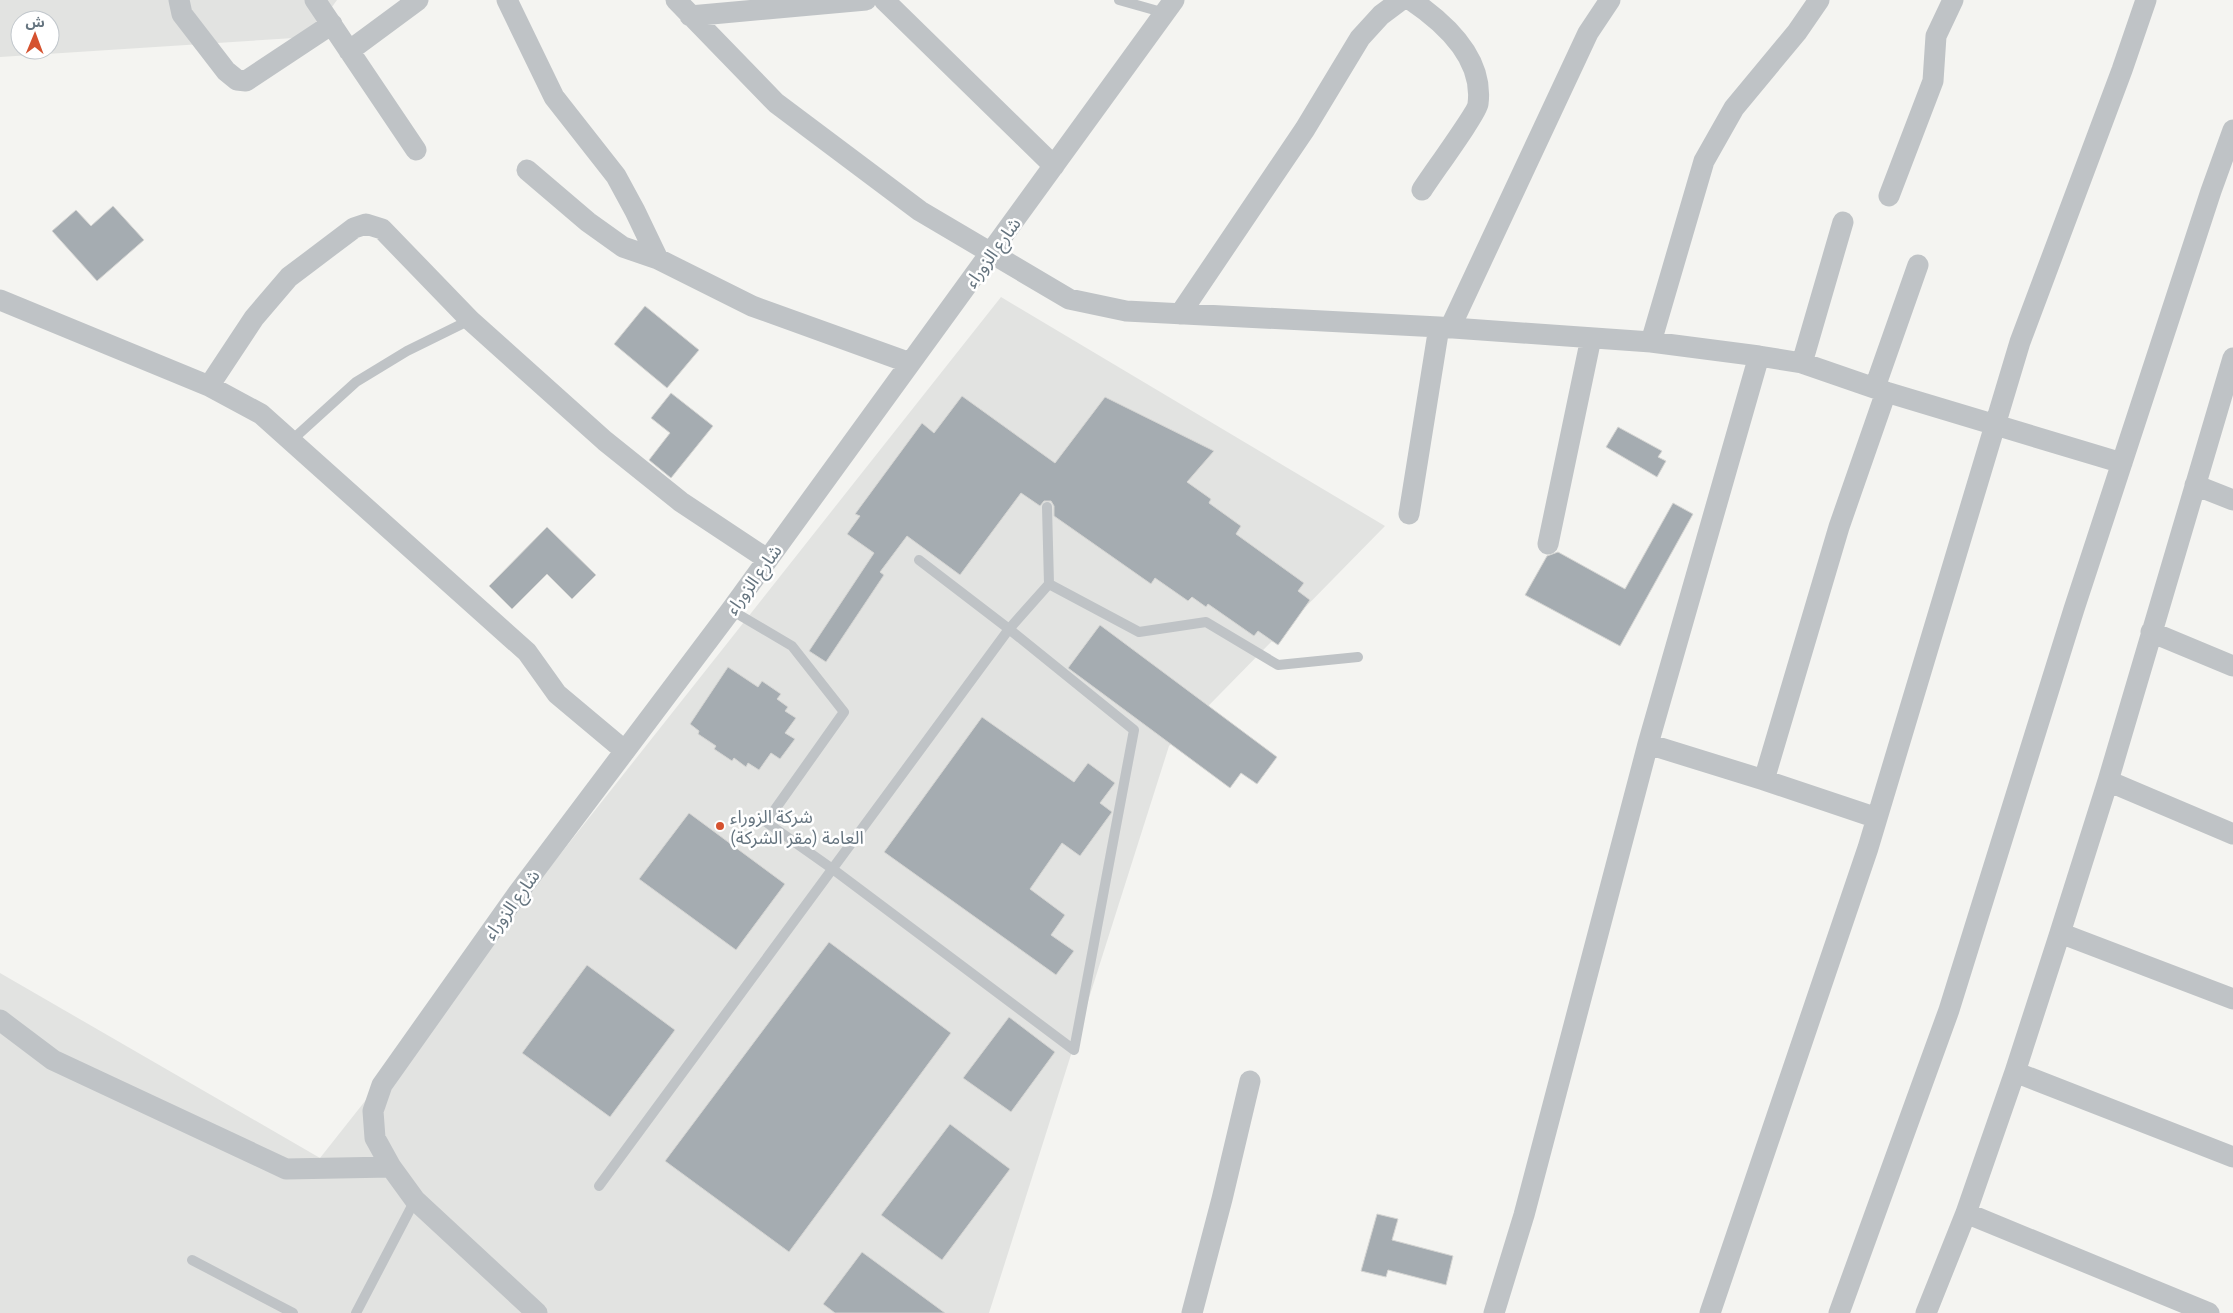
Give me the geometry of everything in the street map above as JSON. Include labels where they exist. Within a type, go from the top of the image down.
[{"type":"street","points":[[178,0],[182,14],[226,71],[236,80],[246,81],[332,24]]},
{"type":"street","points":[[316,0],[416,150]]},
{"type":"street","points":[[349,51],[418,0]]},
{"type":"street","points":[[508,0],[554,97],[616,176],[635,210],[658,259]]},
{"type":"street","points":[[676,0],[776,103],[920,212],[1069,299],[1126,312],[1445,328],[1651,342],[1759,356],[1802,363],[1880,389],[2122,463]]},
{"type":"street","points":[[690,16],[866,0]]},
{"type":"street","points":[[884,0],[1054,166]]},
{"type":"street","points":[[1180,314],[1305,129],[1360,38],[1381,15],[1401,0]]},
{"type":"street","points":[[1411,0],[1434,16],[1468,53],[1476,80],[1478,105],[1422,190]]},
{"type":"street","points":[[1409,514],[1445,328],[1588,33],[1610,0]]},
{"type":"street","points":[[1651,342],[1704,161],[1734,108],[1797,32],[1819,0]]},
{"type":"street","points":[[1889,196],[1933,81],[1936,36],[1953,0]]},
{"type":"street","points":[[1710,1313],[1877,818],[2020,342],[2122,70],[2146,0]]},
{"type":"street","name":"شارع الزوراء","points":[[537,1313],[415,1200],[392,1167],[375,1138],[373,1110],[382,1085],[518,893],[731,610],[1170,6]]},
{"type":"street","points":[[1839,1313],[1949,1010],[2074,609],[2211,191],[2233,130]]},
{"type":"street","points":[[526,170],[588,222],[623,247],[658,259],[752,306],[910,363]]},
{"type":"street","points":[[1802,363],[1843,222]]},
{"type":"street","points":[[209,386],[254,318],[289,277],[354,228],[366,224],[382,229],[470,320],[613,448],[681,502],[767,560]]},
{"type":"street","points":[[1764,780],[1918,265]]},
{"type":"street","points":[[0,300],[209,386],[261,414],[527,652],[557,694],[624,751]]},
{"type":"street","points":[[1548,544],[1591,338]]},
{"type":"street","points":[[1494,1313],[1524,1215],[1648,744],[1759,356]]},
{"type":"street","points":[[1926,1313],[1966,1213],[2015,1072],[2060,933],[2108,781],[2233,358]]},
{"type":"street","points":[[2195,485],[2233,500]]},
{"type":"street","points":[[2151,632],[2233,666]]},
{"type":"street","points":[[1648,744],[1877,818]]},
{"type":"street","points":[[2108,781],[2233,834]]},
{"type":"street","points":[[2060,933],[2233,999]]},
{"type":"street","points":[[0,1020],[54,1060],[286,1169],[392,1167]]},
{"type":"street","points":[[2015,1072],[2233,1157]]},
{"type":"street","points":[[1192,1313],[1250,1081]]},
{"type":"street","points":[[1966,1213],[2209,1313]]},
{"type":"lane","points":[[1119,0],[1170,6]]},
{"type":"lane","points":[[292,440],[356,382],[406,351],[470,320]]},
{"type":"lane","points":[[599,1186],[834,870],[1009,628],[1049,584],[1047,507]]},
{"type":"lane","points":[[731,610],[792,646],[844,712],[766,822],[834,870],[1074,1050],[1134,730],[1009,628],[919,560]]},
{"type":"lane","points":[[1049,584],[1139,632],[1206,622],[1278,665],[1358,657]]},
{"type":"lane","points":[[356,1313],[415,1200]]},
{"type":"lane","points":[[192,1260],[293,1313]]},
{"type":"shaded area","points":[[0,0],[337,0],[310,37],[60,53],[60,10],[10,10],[10,56],[0,57]]},
{"type":"shaded area","points":[[1001,297],[1385,526],[1169,746],[989,1313],[0,1313],[0,973],[320,1158]]},
{"type":"building","points":[[113,206],[144,240],[97,281],[52,231],[76,210],[91,226]]},
{"type":"building","points":[[645,306],[699,350],[667,388],[614,344]]},
{"type":"building","points":[[671,393],[713,426],[671,478],[649,460],[670,433],[651,418]]},
{"type":"building","points":[[962,396],[1055,463],[1105,397],[1214,451],[1187,482],[1211,499],[1209,503],[1241,526],[1236,534],[1304,583],[1298,591],[1310,600],[1278,645],[1258,631],[1254,636],[1208,604],[1206,607],[1192,597],[1188,601],[1155,578],[1151,584],[1054,516],[1054,506],[1051,501],[1044,501],[1040,506],[1021,493],[960,575],[907,536],[880,572],[884,575],[826,662],[809,651],[874,553],[847,534],[860,516],[855,514],[922,423],[934,433]]},
{"type":"building","points":[[1618,427],[1662,451],[1658,457],[1666,461],[1657,477],[1606,447]]},
{"type":"building","points":[[1673,503],[1693,514],[1620,646],[1525,595],[1547,556],[1558,552],[1625,589]]},
{"type":"building","points":[[547,527],[596,575],[572,599],[547,574],[512,609],[489,586]]},
{"type":"building","points":[[1100,625],[1277,757],[1257,784],[1241,773],[1230,788],[1068,668]]},
{"type":"building","points":[[728,667],[758,687],[762,681],[781,694],[777,699],[788,707],[785,711],[796,718],[785,733],[795,739],[780,759],[771,753],[759,770],[748,763],[746,767],[734,758],[732,761],[714,749],[716,746],[698,734],[699,731],[690,724]]},
{"type":"building","points":[[982,717],[1074,782],[1088,763],[1115,783],[1100,803],[1112,812],[1080,856],[1062,843],[1030,889],[1065,915],[1051,935],[1074,951],[1056,975],[884,852]]},
{"type":"building","points":[[689,813],[785,884],[736,950],[639,879]]},
{"type":"building","points":[[829,942],[951,1033],[789,1252],[665,1161]]},
{"type":"building","points":[[587,965],[675,1030],[610,1117],[522,1053]]},
{"type":"building","points":[[1009,1017],[1055,1052],[1011,1112],[963,1078]]},
{"type":"building","points":[[950,1124],[1010,1169],[942,1260],[881,1215]]},
{"type":"building","points":[[1377,1214],[1398,1219],[1392,1240],[1453,1256],[1446,1285],[1388,1270],[1386,1277],[1361,1271]]},
{"type":"building","points":[[862,1252],[945,1313],[835,1313],[823,1304]]},
{"type":"place","name":"شركة الزوراء العامة (مقر الشركة)","points":[[720,826]]}]
